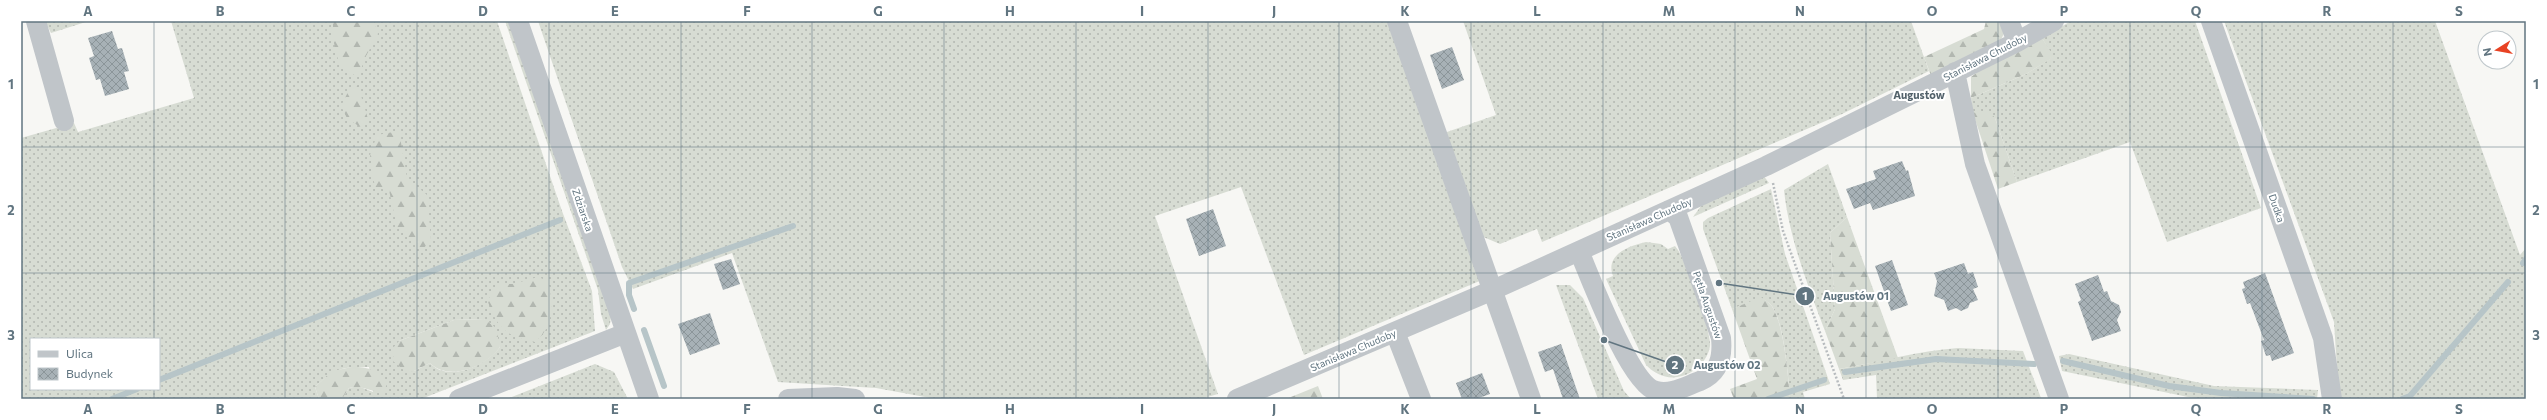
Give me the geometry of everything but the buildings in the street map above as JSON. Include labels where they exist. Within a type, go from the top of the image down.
[{"type":"street","points":[[36,21],[64,121]]},
{"type":"street","name":"Zdziarska","points":[[518,21],[649,399]]},
{"type":"street","points":[[1397,21],[1531,399]]},
{"type":"street","points":[[2010,21],[2017,42]]},
{"type":"street","name":"Stanisława Chudoby","points":[[1237,399],[1493,290],[1766,166],[2017,42],[2054,21]]},
{"type":"street","name":"Dudka","points":[[2210,21],[2323,338],[2332,399]]},
{"type":"street","points":[[1955,72],[1975,164],[2059,399]]},
{"type":"street","name":"Pętla Augustów","points":[[1579,251],[1628,361],[1643,384],[1649,388],[1662,392],[1679,389],[1704,379],[1719,364],[1722,349],[1721,338],[1678,217],[1669,210]]},
{"type":"street","points":[[1395,332],[1421,399]]},
{"type":"street","points":[[459,399],[626,333]]},
{"type":"street","points":[[792,399],[837,397],[855,399]]},
{"type":"path","points":[[1766,166],[1774,185],[1783,231],[1844,399]]},
{"type":"green space","points":[[45,21],[89,21],[51,33]]},
{"type":"green space","points":[[171,21],[497,21],[562,211],[592,291],[595,331],[421,399],[342,399],[349,388],[358,386],[373,392],[369,367],[352,367],[333,372],[315,387],[319,399],[21,399],[21,138],[74,123],[78,132],[194,98]],"holes":[[[484,319],[500,347],[486,360],[466,370],[447,372],[438,369],[430,363],[414,371],[399,341],[454,320]]]},
{"type":"green space","points":[[333,21],[374,21],[378,34],[366,56],[358,77],[340,67],[333,39]]},
{"type":"green space","points":[[505,21],[510,21],[611,315],[610,324],[606,330],[601,314],[598,290]]},
{"type":"green space","points":[[538,21],[1390,21],[1482,280],[1304,355],[1241,187],[1155,216],[1218,394],[1200,399],[1119,399],[1118,397],[1103,399],[936,399],[876,388],[778,382],[732,253],[633,289],[622,267]]},
{"type":"green space","points":[[1463,21],[1911,21],[1929,71],[1842,114],[1542,242],[1537,229],[1500,244],[1481,236],[1444,133],[1496,115]]},
{"type":"green space","points":[[1986,21],[2001,21],[2005,31],[1999,44],[1933,81],[1924,57],[1984,29]]},
{"type":"green space","points":[[2071,21],[2107,21],[2109,23],[2112,21],[2195,21],[2261,208],[2167,242],[2130,142],[2017,182],[1995,118],[1973,113],[1971,98],[2026,74],[2053,57],[2042,38]]},
{"type":"green space","points":[[2224,21],[2435,21],[2520,255],[2526,248],[2526,399],[2339,399],[2334,322]]},
{"type":"green space","points":[[2042,38],[2054,57],[2026,74],[1971,98],[1971,77],[1984,67]]},
{"type":"green space","points":[[358,86],[368,119],[360,127],[347,118],[341,106],[348,92]]},
{"type":"green space","points":[[1988,110],[1995,118],[2017,182],[1998,189],[1973,113]]},
{"type":"green space","points":[[399,131],[407,178],[427,195],[431,240],[422,250],[397,227],[389,190],[375,188],[370,155],[377,135]]},
{"type":"green space","points":[[1828,164],[1847,217],[1830,233],[1835,309],[1825,331],[1795,244],[1786,208],[1784,190]]},
{"type":"green space","points":[[1763,175],[1769,183],[1693,217],[1701,206]]},
{"type":"green space","points":[[1771,189],[1785,254],[1830,384],[1803,392],[1805,399],[1785,399],[1790,397],[1785,349],[1779,323],[1771,305],[1761,298],[1732,309],[1703,229],[1703,222],[1708,218]]},
{"type":"green space","points":[[1847,217],[1898,358],[1839,369],[1825,331],[1835,309],[1830,233]]},
{"type":"green space","points":[[1646,242],[1661,244],[1668,249],[1675,246],[1678,250],[1692,282],[1707,327],[1710,346],[1707,356],[1704,361],[1692,372],[1682,376],[1662,376],[1654,372],[1646,365],[1606,279],[1613,276],[1611,269],[1612,262],[1615,257],[1632,246]]},
{"type":"green space","points":[[538,277],[548,281],[552,306],[546,330],[535,342],[517,337],[505,330],[496,319],[488,302],[491,292],[498,284],[513,284]]},
{"type":"green space","points":[[1556,285],[1570,285],[1583,298],[1624,391],[1631,399],[1598,399]]},
{"type":"green space","points":[[1761,297],[1771,305],[1779,324],[1785,350],[1790,397],[1734,399],[1730,389],[1757,379],[1732,309]]},
{"type":"green space","points":[[484,319],[496,328],[500,347],[486,361],[477,366],[457,372],[438,369],[430,363],[414,371],[406,372],[393,361],[393,348],[399,341],[454,320]]},
{"type":"green space","points":[[1958,348],[2023,351],[2041,398],[1877,399],[1876,375],[1843,380],[1839,369],[1913,354]]},
{"type":"green space","points":[[2069,354],[2214,386],[2318,390],[2317,399],[2203,399],[2188,397],[2062,371],[2059,356]]},
{"type":"green space","points":[[595,364],[614,372],[628,399],[507,399]]},
{"type":"green space","points":[[352,367],[368,368],[380,375],[387,384],[384,391],[374,391],[354,387],[349,388],[342,399],[319,399],[315,387],[332,371]]},
{"type":"green space","points":[[1318,386],[1323,399],[1286,399]]},
{"type":"waterway","points":[[160,380],[560,220]]},
{"type":"waterway","points":[[634,309],[629,295],[629,283],[793,226]]},
{"type":"waterway","points":[[2523,263],[2526,259]]},
{"type":"waterway","points":[[2402,399],[2410,396],[2508,282]]},
{"type":"waterway","points":[[644,330],[664,386]]},
{"type":"waterway","points":[[1845,372],[1936,359],[2034,364]]},
{"type":"waterway","points":[[2063,361],[2169,386],[2221,393],[2313,399]]},
{"type":"waterway","points":[[1768,399],[1824,380]]},
{"type":"waterway","points":[[112,399],[134,390]]},
{"type":"place","name":"Augustów 01","points":[[1719,283]]},
{"type":"place","name":"Augustów 02","points":[[1604,340]]},
{"type":"district","name":"Augustów","points":[[1919,95]]}]
